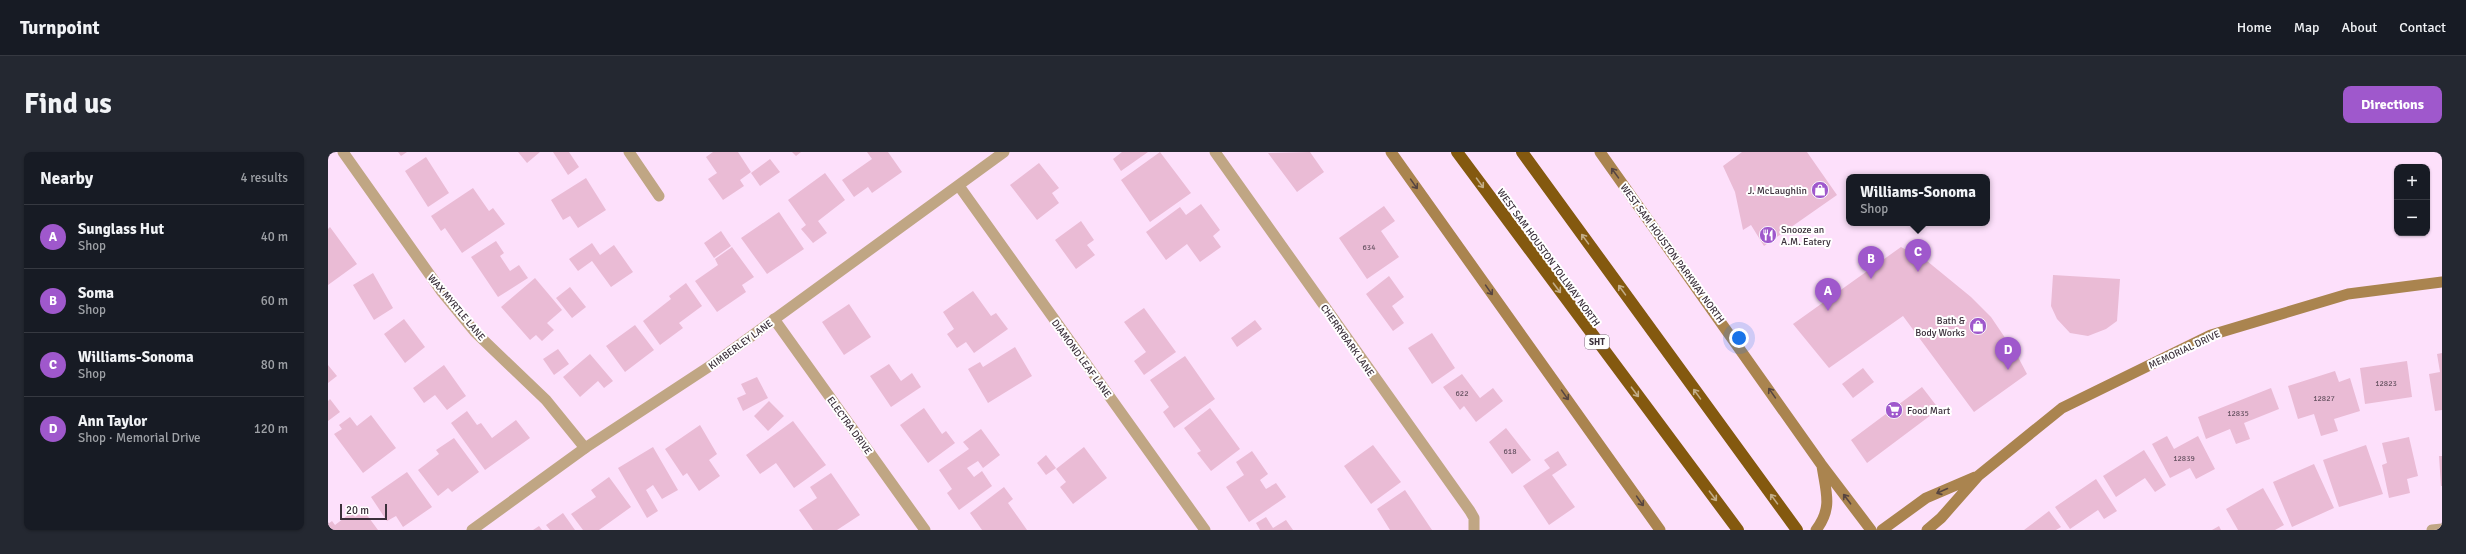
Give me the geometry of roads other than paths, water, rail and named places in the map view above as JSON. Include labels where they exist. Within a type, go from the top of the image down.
[{"type":"highway","name":"WEST SAM HOUSTON TOLLWAY NORTH","points":[[1457,152],[1738,530]]},
{"type":"highway","points":[[1522,152],[1797,530]]},
{"type":"main road","points":[[1391,152],[1660,530]]},
{"type":"main road","name":"WEST SAM HOUSTON PARKWAY NORTH","points":[[1600,152],[1821,464],[1871,530]]},
{"type":"main road","name":"MEMORIAL DRIVE","points":[[1927,530],[1942,518],[1978,476],[2062,408],[2211,335],[2348,294],[2442,282]]},
{"type":"main road","points":[[1816,530],[1823,520],[1828,506],[1821,464]]},
{"type":"main road","name":"MEMORIAL DRIVE","points":[[1882,530],[1926,498],[1978,476]]},
{"type":"street","name":"WAX MYRTLE LANE","points":[[343,152],[442,292],[475,332],[546,400],[585,448]]},
{"type":"street","points":[[629,152],[659,196]]},
{"type":"street","name":"KIMBERLEY LANE","points":[[472,530],[585,448],[713,364],[1004,152]]},
{"type":"street","name":"CHERRYBARK LANE","points":[[1215,152],[1470,511],[1474,518],[1474,530]]},
{"type":"street","name":"DIAMOND LEAF LANE","points":[[958,186],[1205,530]]},
{"type":"street","name":"ELECTRA DRIVE","points":[[774,319],[925,530]]},
{"type":"street","points":[[2432,530],[2442,528]]},
{"type":"place","name":"J. McLaughlin","points":[[1820,190]]},
{"type":"place","name":"Snooze an A.M. Eatery","points":[[1768,235]]},
{"type":"place","name":"Williams-Sonoma","points":[[1918,272]]},
{"type":"place","name":"Soma","points":[[1871,279]]},
{"type":"place","name":"Sunglass Hut","points":[[1828,311]]},
{"type":"place","name":"Bath & Body Works","points":[[1978,326]]},
{"type":"place","name":"Ann Taylor","points":[[2008,370]]},
{"type":"place","name":"Food Mart","points":[[1894,410]]}]
